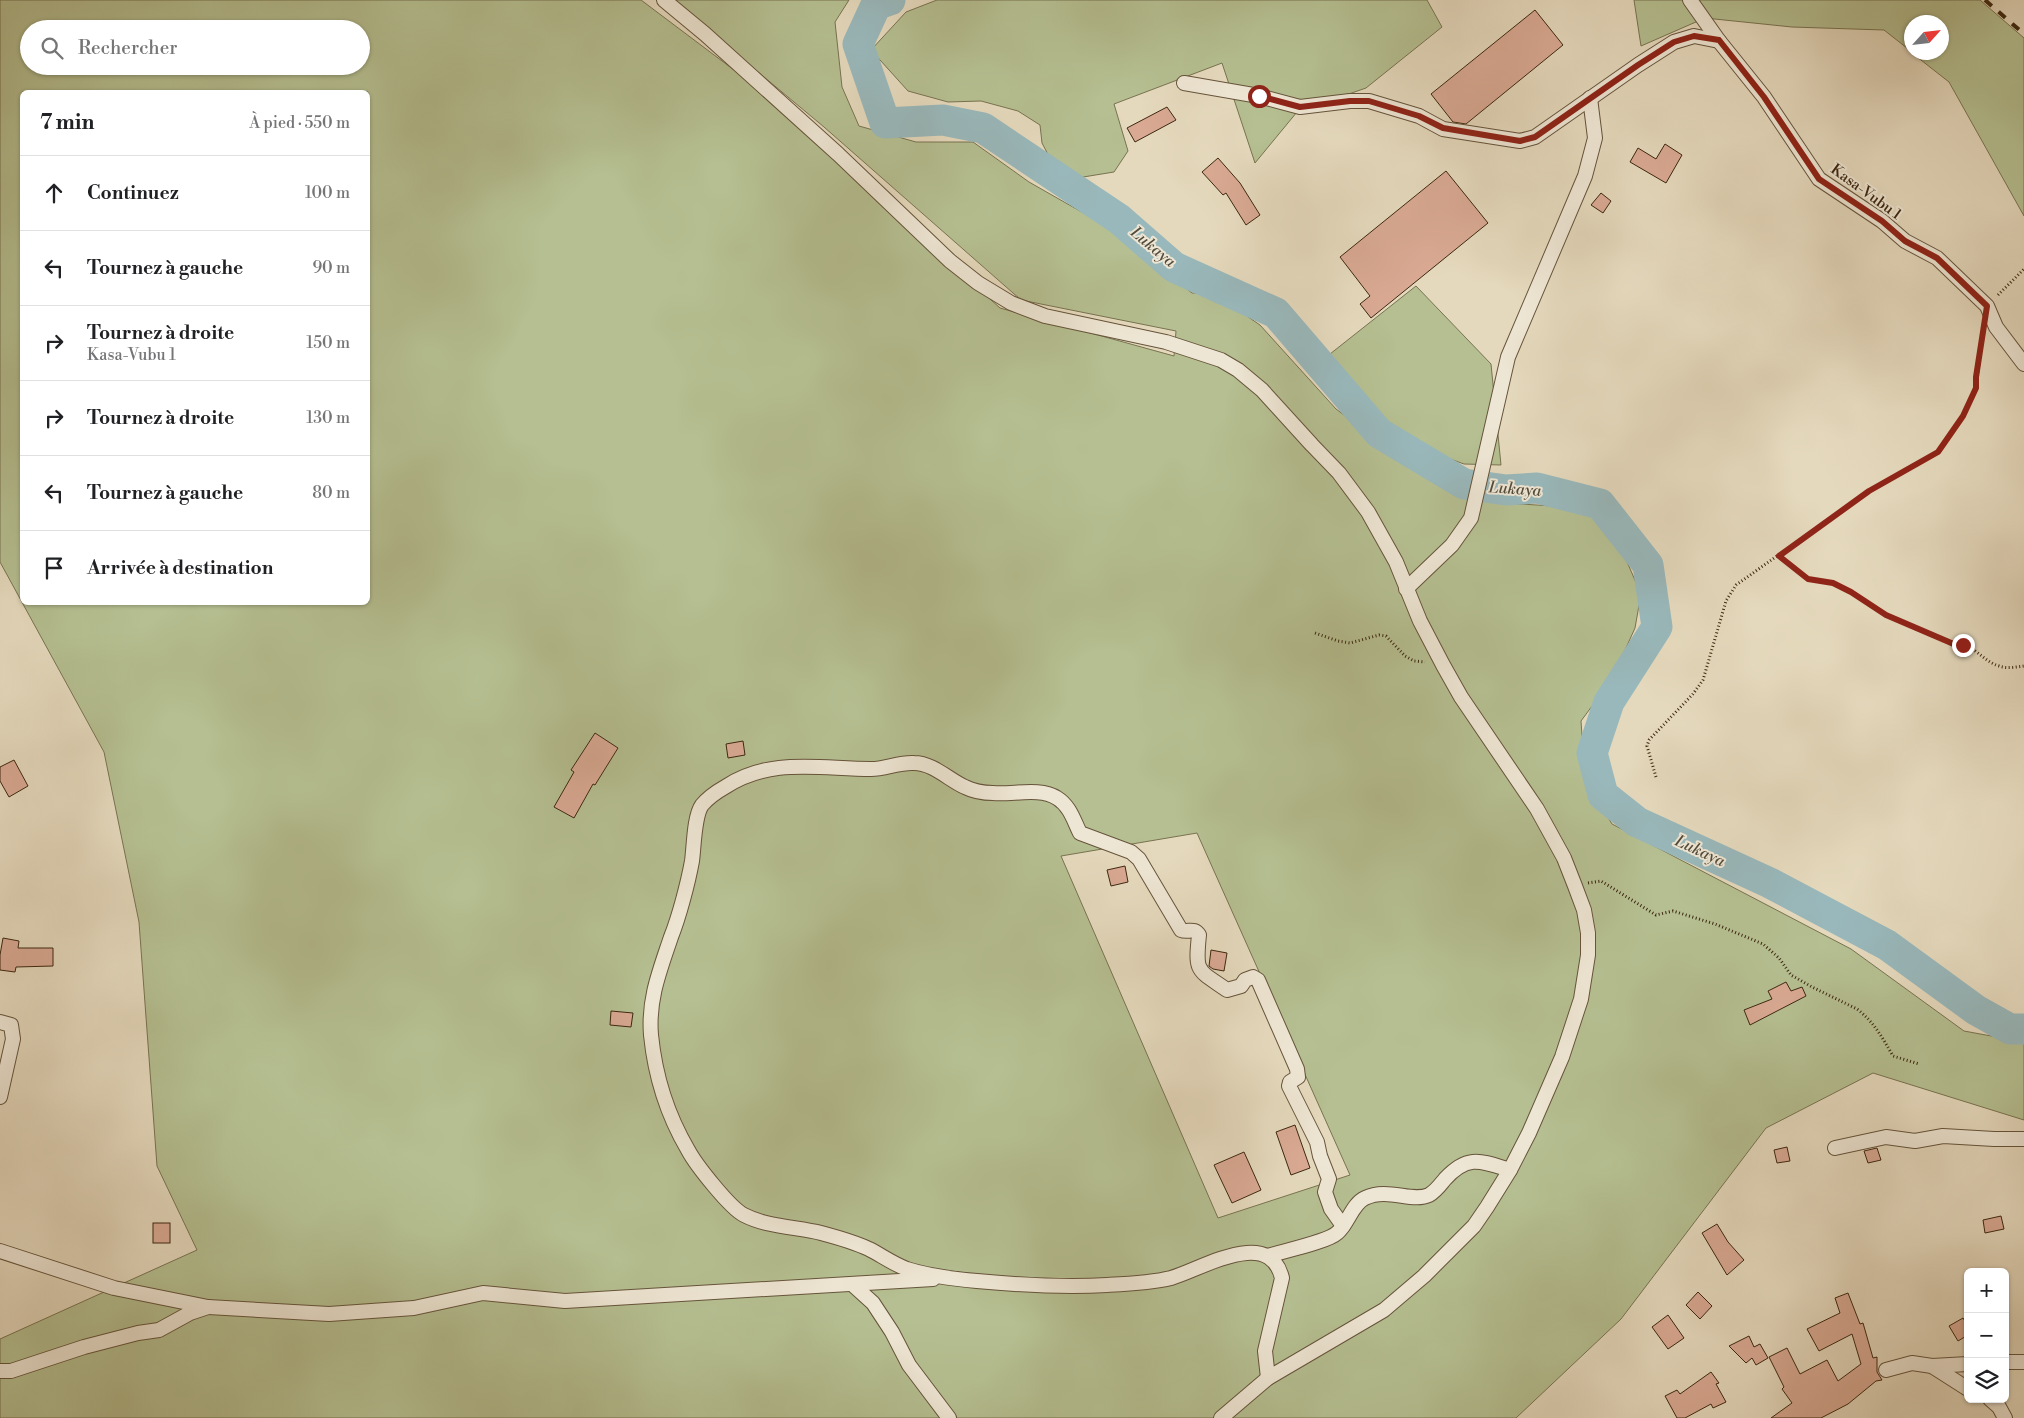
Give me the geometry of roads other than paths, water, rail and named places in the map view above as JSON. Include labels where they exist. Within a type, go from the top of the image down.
[{"type":"street","points":[[664,0],[705,34],[838,154],[950,261],[978,282],[1011,303],[1045,316],[1166,342],[1221,360],[1238,370],[1262,390],[1339,473],[1372,519],[1396,562],[1420,622],[1443,665],[1461,697],[1488,734],[1537,810],[1564,858],[1575,886],[1584,910],[1588,933],[1588,955],[1581,999],[1562,1057],[1529,1134],[1510,1170],[1474,1226],[1424,1276],[1384,1310],[1268,1378],[1221,1418]]},
{"type":"street","name":"Kasa-Vubu 1","points":[[1690,0],[1764,97],[1819,179],[1882,221],[1905,241],[1937,258],[1987,306],[1996,327],[2024,364]]},
{"type":"street","points":[[1184,84],[1259,96],[1300,107],[1350,101],[1369,101],[1419,116],[1443,128],[1520,141],[1535,137],[1674,42],[1694,36],[1719,40]]},
{"type":"street","points":[[1406,589],[1452,545],[1471,518],[1483,473],[1508,358],[1584,176],[1595,138],[1590,98]]},
{"type":"street","points":[[1268,1378],[1265,1351],[1282,1278],[1280,1270],[1268,1256],[1252,1251],[1243,1252],[1167,1279],[1107,1285],[1055,1287],[949,1278],[905,1268],[866,1248],[820,1233],[785,1227],[742,1215],[723,1196],[690,1155],[675,1126],[662,1088],[651,1036],[651,1003],[692,862],[693,841],[701,806],[725,787],[754,772],[805,765],[822,768],[876,769],[915,762],[937,770],[968,789],[994,794],[1040,793],[1056,797],[1072,814],[1080,833],[1108,842],[1136,855],[1181,930],[1197,931],[1199,935],[1196,961],[1202,973],[1228,990],[1241,986],[1245,980],[1253,977],[1262,987],[1297,1069],[1298,1077],[1290,1082],[1289,1086],[1317,1142],[1329,1179],[1325,1192],[1331,1209],[1343,1226]]},
{"type":"street","points":[[0,1022],[11,1025],[13,1039],[0,1097]]},
{"type":"street","points":[[1835,1148],[1886,1138],[1915,1141],[1943,1136],[2024,1139]]},
{"type":"street","points":[[1268,1256],[1328,1238],[1337,1233],[1358,1203],[1365,1198],[1385,1193],[1419,1197],[1427,1196],[1458,1166],[1467,1161],[1480,1160],[1510,1170]]},
{"type":"street","points":[[0,1251],[114,1288],[208,1307],[329,1314],[414,1308],[482,1293],[566,1301],[949,1278]]},
{"type":"street","points":[[852,1284],[873,1303],[892,1332],[909,1365],[949,1418]]},
{"type":"street","points":[[0,1371],[11,1371],[84,1347],[138,1333],[159,1330],[190,1313],[208,1307]]},
{"type":"street","points":[[2009,1362],[2024,1362]]},
{"type":"street","points":[[1886,1370],[1912,1363],[1932,1366],[1964,1364]]},
{"type":"street","points":[[1932,1366],[1964,1386]]},
{"type":"street","points":[[1994,1403],[2005,1418]]},
{"type":"waterway","name":"Lukaya","points":[[890,0],[876,5],[858,44],[885,123],[943,120],[983,128],[1119,219],[1174,267],[1276,313],[1379,433],[1464,484],[1506,490],[1537,488],[1600,504],[1648,565],[1657,627],[1609,702],[1592,753],[1603,795],[1637,822],[1770,883],[1887,945],[1976,1010],[2010,1029],[2024,1029]]},
{"type":"railway","points":[[1985,0],[2024,34]]}]
